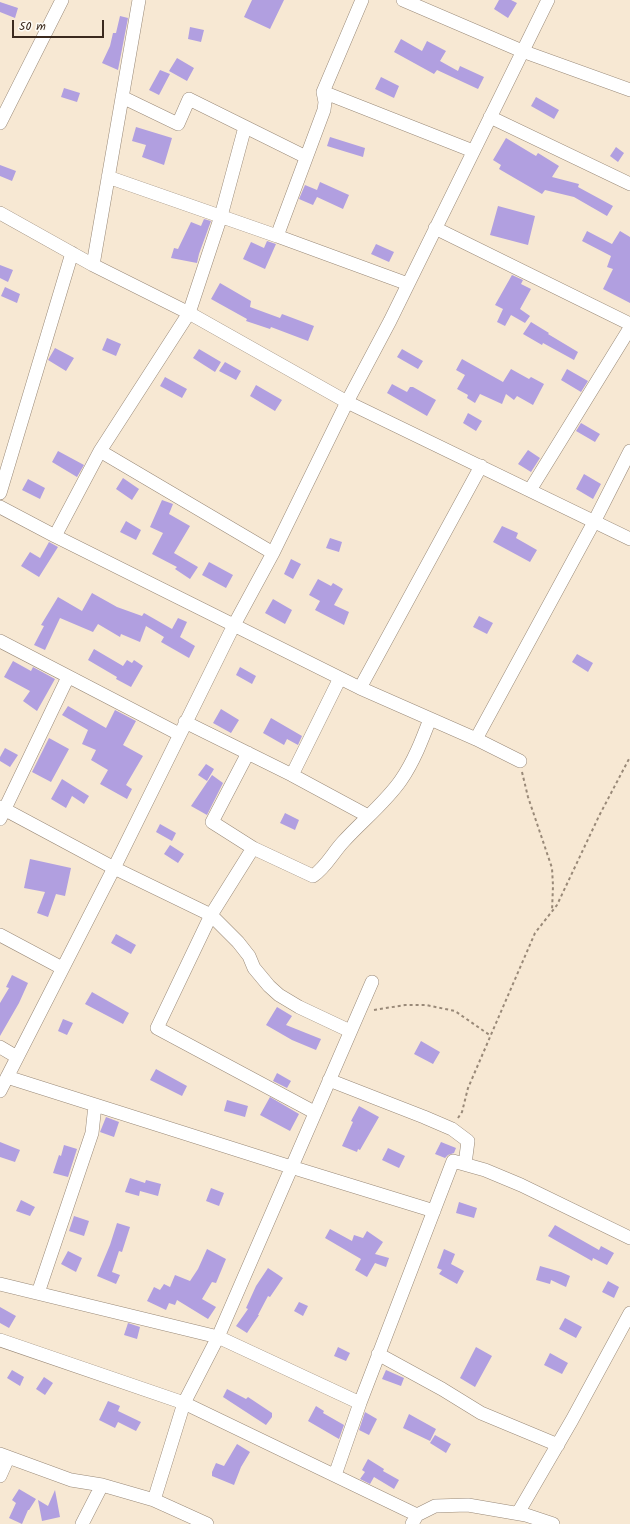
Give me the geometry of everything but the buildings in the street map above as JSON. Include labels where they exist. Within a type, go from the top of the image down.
[{"type":"street","points":[[0,123],[62,0]]},
{"type":"street","points":[[93,265],[139,0]]},
{"type":"street","points":[[277,236],[324,110],[325,102],[323,92],[362,0]]},
{"type":"street","points":[[403,0],[522,51],[630,90]]},
{"type":"street","points":[[0,1091],[114,868],[182,728],[273,553],[548,0]]},
{"type":"street","points":[[323,92],[473,150]]},
{"type":"street","points":[[122,97],[178,124],[189,99],[306,157]]},
{"type":"street","points":[[490,117],[630,184]]},
{"type":"street","points":[[55,536],[100,451],[189,313],[221,216],[245,127]]},
{"type":"street","points":[[108,177],[221,216],[408,284]]},
{"type":"street","points":[[0,213],[93,265],[189,313],[347,402],[630,539]]},
{"type":"street","points":[[435,228],[630,324]]},
{"type":"street","points":[[0,493],[72,253]]},
{"type":"street","points":[[530,490],[630,328]]},
{"type":"street","points":[[100,451],[273,553]]},
{"type":"street","points":[[476,739],[594,522],[630,451]]},
{"type":"street","points":[[360,688],[481,466]]},
{"type":"street","points":[[0,507],[234,626],[360,688],[476,739],[520,761]]},
{"type":"street","points":[[0,641],[68,677],[182,728],[248,753],[368,816]]},
{"type":"street","points":[[68,677],[2,811],[211,916],[238,942],[249,956],[254,968],[269,986],[279,995],[299,1007],[350,1031]]},
{"type":"street","points":[[292,775],[340,678]]},
{"type":"street","points":[[248,753],[212,822],[253,848],[313,876],[322,869],[342,842],[368,816],[400,780],[417,752],[430,719]]},
{"type":"street","points":[[253,848],[211,916],[157,1028],[314,1112]]},
{"type":"street","points":[[0,935],[62,968]]},
{"type":"street","points":[[154,1500],[184,1403],[218,1337],[314,1112],[372,982]]},
{"type":"street","points":[[0,1047],[17,1057]]},
{"type":"street","points":[[7,1077],[434,1211]]},
{"type":"street","points":[[329,1080],[424,1117],[452,1130],[468,1141],[465,1164]]},
{"type":"street","points":[[38,1293],[92,1133],[95,1105]]},
{"type":"street","points":[[335,1475],[378,1354],[453,1161],[485,1170],[521,1185],[630,1238]]},
{"type":"street","points":[[0,1284],[218,1337],[360,1403]]},
{"type":"street","points":[[518,1513],[607,1358],[630,1313]]},
{"type":"street","points":[[0,1340],[184,1403],[335,1475],[415,1520],[435,1506],[468,1505],[518,1513],[553,1524]]},
{"type":"street","points":[[378,1354],[442,1388],[480,1413],[558,1445]]},
{"type":"street","points":[[0,1476],[4,1456],[71,1480],[102,1485],[154,1500],[207,1524]]},
{"type":"street","points":[[82,1524],[102,1485]]},
{"type":"path","points":[[452,1130],[462,1112],[468,1088],[534,933],[557,905],[598,816],[630,757]]},
{"type":"path","points":[[520,761],[528,797],[552,868],[552,911]]},
{"type":"path","points":[[359,1012],[405,1005],[426,1005],[455,1011],[491,1036]]}]
